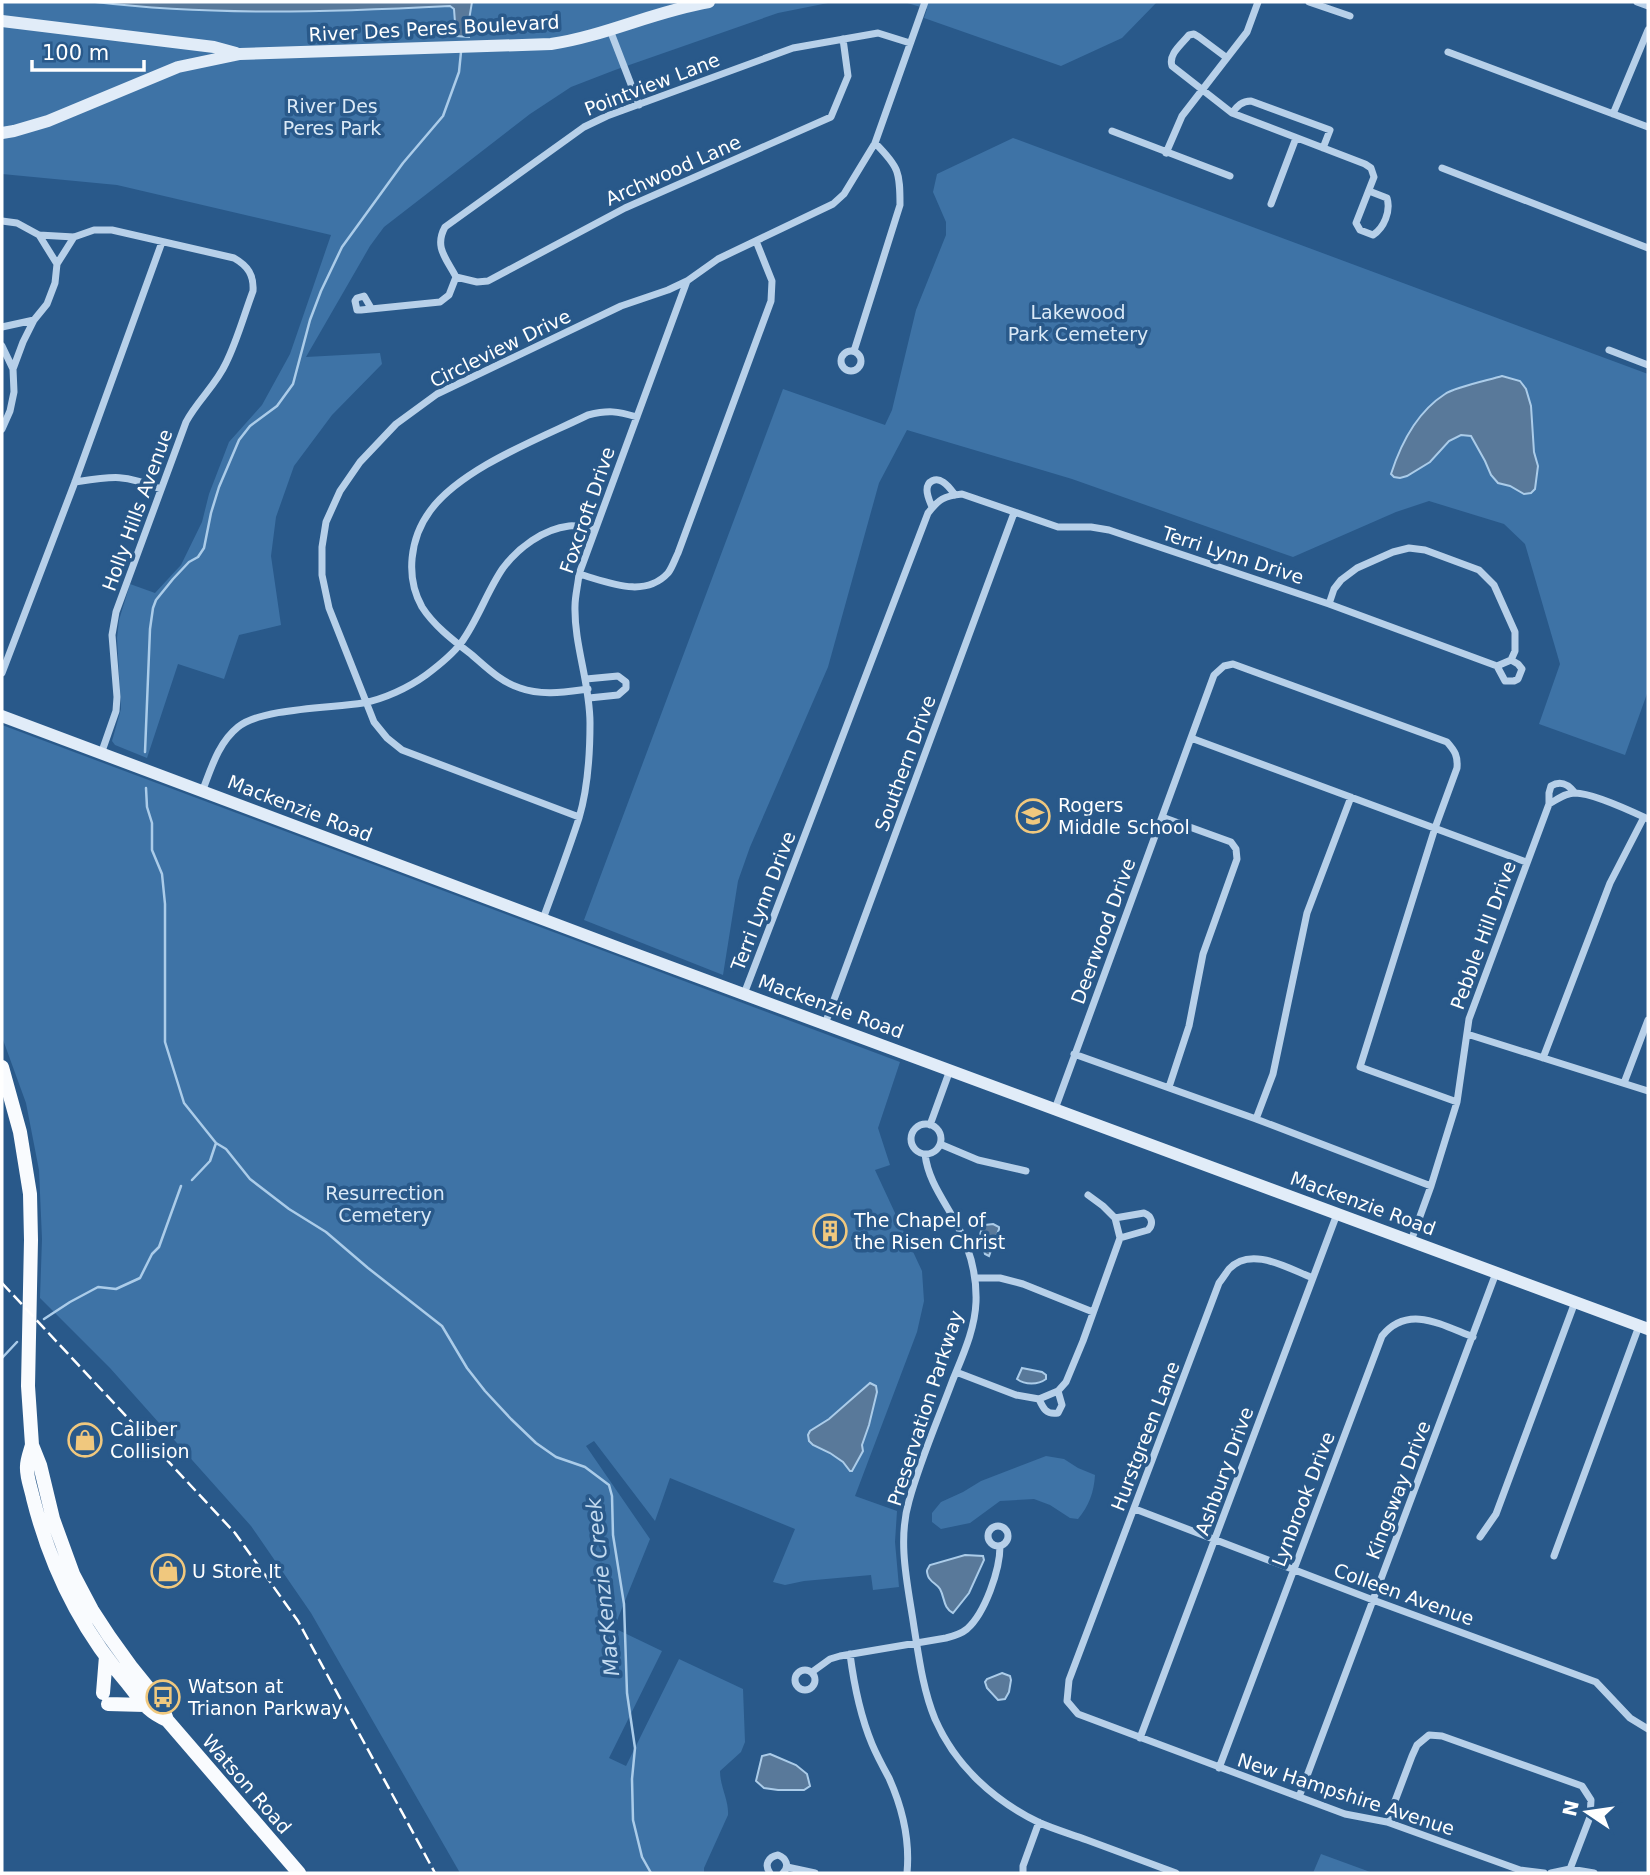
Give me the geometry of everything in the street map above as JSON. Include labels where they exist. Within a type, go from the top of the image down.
[{"type":"main road","name":"River Des Peres Boulevard","points":[[2,133],[48,121],[178,67],[240,54],[551,44],[578,39],[709,2]]},
{"type":"main road","name":"River Des Peres Boulevard","points":[[2,21],[214,47],[240,54]]},
{"type":"main road","name":"Mackenzie Road","points":[[2,716],[1644,1327]]},
{"type":"main road","name":"Watson Road","points":[[2,1067],[20,1132],[30,1194],[28,1386],[32,1445],[27,1466],[37,1515],[66,1590],[85,1623],[145,1705],[153,1714],[167,1720]]},
{"type":"main road","name":"Watson Road","points":[[32,1445],[40,1465],[53,1519],[73,1574],[105,1630],[161,1704],[167,1720],[299,1873]]},
{"type":"main road","points":[[106,1654],[105,1698],[145,1705]]},
{"type":"street","name":"Circleview Drive","points":[[579,817],[402,750],[387,738],[374,722],[365,702],[329,608],[322,575],[322,547],[326,522],[340,491],[360,462],[396,424],[437,394],[621,306],[687,281],[718,259],[833,204],[844,194],[874,143],[925,2]]},
{"type":"street","points":[[1166,153],[1182,116],[1247,32],[1258,2]]},
{"type":"street","points":[[1309,2],[1350,16]]},
{"type":"street","points":[[1637,2],[1648,6]]},
{"type":"street","points":[[610,30],[639,105]]},
{"type":"street","points":[[1613,114],[1648,30]]},
{"type":"street","name":"Pointview Lane","points":[[456,277],[440,246],[440,236],[445,227],[584,127],[793,48],[878,33],[910,43]]},
{"type":"street","points":[[1227,58],[1194,34],[1189,35],[1171,57],[1172,66],[1232,113],[1371,168],[1374,177],[1356,223],[1360,230],[1373,235],[1381,230],[1390,206],[1387,198],[1369,191]]},
{"type":"street","name":"Archwood Lane","points":[[456,277],[477,282],[488,281],[625,208],[831,117],[848,76],[843,40]]},
{"type":"street","points":[[1448,52],[1648,127]]},
{"type":"street","points":[[1232,113],[1237,106],[1251,101],[1330,130],[1323,148]]},
{"type":"street","points":[[1112,131],[1230,176]]},
{"type":"street","points":[[1271,204],[1296,138]]},
{"type":"street","points":[[853,351],[900,205],[900,182],[893,161],[874,143]]},
{"type":"street","points":[[1442,168],[1648,248]]},
{"type":"street","points":[[2,221],[17,223],[39,235],[75,237],[94,230],[112,230],[162,242],[2,673]]},
{"type":"street","points":[[39,235],[57,264]]},
{"type":"street","points":[[2,429],[10,411],[14,392],[13,369],[23,342],[34,320],[47,304],[55,283],[57,264],[75,237]]},
{"type":"street","points":[[579,574],[625,587],[640,587],[656,582],[669,572],[771,301],[772,281],[756,241]]},
{"type":"street","name":"Holly Hills Avenue","points":[[102,754],[116,711],[112,635],[116,612],[186,422],[226,363],[253,291],[250,271],[234,258],[162,242]]},
{"type":"street","points":[[371,308],[440,302],[449,295],[456,277]]},
{"type":"street","name":"Foxcroft Drive","points":[[543,919],[579,817],[589,750],[589,698],[576,630],[575,604],[579,574],[687,281]]},
{"type":"street","points":[[2,327],[34,320]]},
{"type":"street","points":[[2,346],[13,369]]},
{"type":"street","points":[[1609,351],[1648,365]]},
{"type":"street","points":[[588,689],[537,693],[501,680],[434,623],[422,606],[415,589],[412,570],[413,549],[430,510],[453,487],[481,467],[588,415],[618,411],[636,417]]},
{"type":"street","points":[[75,482],[113,476],[126,477],[161,489]]},
{"type":"street","name":"Terri Lynn Drive","points":[[744,994],[932,507],[927,491],[932,481],[942,481],[956,495],[962,494],[1058,527],[1109,530],[1329,604],[1497,666],[1505,681],[1514,681],[1521,674],[1522,669],[1511,660]]},
{"type":"street","points":[[932,507],[941,498],[956,495]]},
{"type":"street","name":"Southern Drive","points":[[825,1024],[1014,513]]},
{"type":"street","points":[[202,792],[219,750],[238,727],[251,719],[267,715],[365,702],[399,691],[423,677],[459,645],[474,624],[503,569],[533,540],[552,530],[570,526],[595,530]]},
{"type":"street","points":[[1329,604],[1334,589],[1357,568],[1393,552],[1409,548],[1425,550],[1479,570],[1494,585],[1515,632],[1516,651],[1511,660],[1497,666]]},
{"type":"street","name":"Deerwood Drive","points":[[1055,1109],[1214,676],[1224,666],[1242,666],[1447,742],[1458,758],[1457,768],[1435,828]]},
{"type":"street","points":[[586,679],[618,676],[626,682],[626,688],[618,695],[589,698]]},
{"type":"street","points":[[1191,738],[1526,862]]},
{"type":"street","name":"Pebble Hill Drive","points":[[1411,1241],[1457,1102],[1468,1019],[1549,804],[1551,786],[1557,782],[1564,783],[1575,793],[1590,795],[1646,818]]},
{"type":"street","points":[[1549,804],[1564,795],[1575,793]]},
{"type":"street","points":[[1256,1119],[1273,1074],[1307,913],[1351,797]]},
{"type":"street","points":[[1162,817],[1231,842],[1236,849],[1237,859],[1203,954],[1189,1026],[1169,1087]]},
{"type":"street","points":[[1543,1058],[1611,883],[1646,818]]},
{"type":"street","points":[[1435,828],[1360,1067],[1457,1102]]},
{"type":"street","points":[[1624,1083],[1648,1020]]},
{"type":"street","points":[[1467,1034],[1648,1091]]},
{"type":"street","points":[[1074,1054],[1256,1119],[1431,1186]]},
{"type":"street","name":"Preservation Parkway","points":[[950,1070],[930,1125],[916,1128],[911,1136],[912,1146],[925,1154],[929,1172],[939,1194],[968,1248],[976,1278],[976,1304],[969,1338],[918,1471],[903,1533],[916,1642],[929,1702],[954,1752],[987,1789],[1011,1806],[1039,1822],[1176,1873]]},
{"type":"street","points":[[925,1154],[935,1152],[940,1144],[940,1134],[930,1125]]},
{"type":"street","points":[[940,1144],[978,1160],[1026,1171]]},
{"type":"street","points":[[956,1372],[1016,1395],[1039,1399],[1058,1391],[1072,1371],[1120,1238],[1115,1218],[1088,1195]]},
{"type":"street","points":[[1115,1218],[1144,1213],[1151,1220],[1150,1228],[1144,1232],[1120,1238]]},
{"type":"street","name":"Ashbury Drive","points":[[1140,1738],[1337,1214]]},
{"type":"street","name":"Hurstgreen Lane","points":[[1067,1701],[1069,1680],[1220,1283],[1231,1267],[1247,1258],[1268,1260],[1313,1279]]},
{"type":"street","name":"Kingsway Drive","points":[[1299,1797],[1496,1273]]},
{"type":"street","points":[[976,1278],[1000,1278],[1023,1284],[1093,1312]]},
{"type":"street","points":[[1480,1537],[1496,1514],[1576,1302]]},
{"type":"street","name":"Lynbrook Drive","points":[[1219,1768],[1382,1336],[1389,1327],[1397,1323],[1424,1318],[1473,1337]]},
{"type":"street","points":[[1553,1556],[1644,1327]]},
{"type":"street","points":[[1039,1399],[1046,1412],[1058,1413],[1062,1405],[1058,1391]]},
{"type":"street","name":"Colleen Avenue","points":[[1135,1509],[1596,1682],[1630,1718],[1648,1729]]},
{"type":"street","points":[[812,1672],[830,1659],[957,1635],[967,1629],[976,1620],[988,1595],[997,1569],[1000,1546]]},
{"type":"street","points":[[850,1654],[855,1688],[865,1725],[902,1815],[907,1848],[907,1873]]},
{"type":"street","name":"New Hampshire Avenue","points":[[1067,1701],[1078,1714],[1345,1814],[1387,1822],[1520,1870],[1544,1873]]},
{"type":"street","points":[[1387,1822],[1418,1745],[1429,1735],[1442,1736],[1582,1786],[1591,1800],[1590,1817],[1570,1869]]},
{"type":"street","points":[[1023,1873],[1039,1822]]},
{"type":"street","points":[[770,1873],[767,1870],[767,1861],[778,1855],[785,1859],[785,1870],[815,1873]]},
{"type":"street","points":[[1551,1873],[1570,1869],[1594,1873]]},
{"type":"green space","name":"River Des Peres Park","points":[[2,2],[833,2],[778,13],[571,87],[530,114],[384,227],[370,246],[306,357],[380,353],[382,364],[332,415],[294,466],[276,517],[271,556],[281,625],[239,635],[224,679],[178,664],[147,758],[115,745],[112,741],[121,709],[117,638],[119,620],[130,584],[155,593],[181,565],[202,522],[209,494],[229,442],[262,405],[290,354],[331,235],[117,185],[2,174]]},
{"type":"green space","points":[[904,2],[1157,2],[1122,38],[1061,66],[924,18],[927,9]]},
{"type":"green space","name":"Lakewood Park Cemetery","points":[[1013,138],[1648,374],[1648,691],[1625,755],[1539,724],[1560,664],[1525,544],[1504,524],[1429,501],[1396,512],[1293,557],[1072,479],[907,430],[879,483],[828,667],[750,847],[738,881],[723,975],[584,920],[783,389],[885,425],[892,410],[916,310],[946,235],[946,222],[933,192],[937,174]]},
{"type":"green space","name":"Resurrection Cemetery","points":[[2,725],[900,1062],[878,1128],[890,1165],[875,1170],[922,1271],[924,1301],[917,1332],[855,1496],[897,1511],[895,1542],[899,1587],[873,1590],[871,1575],[785,1585],[773,1582],[795,1529],[670,1478],[655,1521],[594,1441],[586,1446],[650,1539],[614,1628],[662,1651],[609,1758],[626,1766],[679,1659],[743,1689],[745,1742],[741,1752],[720,1771],[728,1815],[704,1873],[460,1873],[311,1613],[251,1526],[110,1368],[40,1298],[42,1239],[39,1170],[26,1103],[2,1037]]},
{"type":"green space","points":[[1046,1456],[1064,1459],[1095,1475],[1090,1498],[1078,1519],[1070,1518],[1050,1505],[1034,1499],[1000,1501],[970,1523],[941,1529],[932,1522],[932,1513],[941,1502],[981,1481]]},
{"type":"green space","points":[[1321,1854],[1373,1873],[1313,1873]]},
{"type":"shaded area","points":[[95,2],[472,2],[469,37],[456,36],[454,9],[450,6],[228,11]]},
{"type":"shaded area","points":[[1502,376],[1520,381],[1526,389],[1531,406],[1534,452],[1538,466],[1535,489],[1531,493],[1524,494],[1498,483],[1471,436],[1461,435],[1449,441],[1430,462],[1407,476],[1400,478],[1391,474],[1411,429],[1435,401],[1456,389]]},
{"type":"shaded area","points":[[993,1224],[999,1229],[989,1256],[985,1254],[980,1235],[985,1225]]},
{"type":"shaded area","points":[[1022,1368],[1042,1372],[1046,1379],[1035,1383],[1020,1381],[1017,1379]]},
{"type":"shaded area","points":[[870,1383],[876,1386],[877,1392],[862,1445],[863,1451],[850,1471],[843,1462],[813,1445],[808,1435]]},
{"type":"shaded area","points":[[965,1555],[983,1556],[984,1560],[969,1593],[953,1613],[946,1606],[940,1589],[929,1578],[927,1570],[930,1565]]},
{"type":"shaded area","points":[[1002,1673],[1010,1676],[1011,1680],[1005,1699],[998,1700],[985,1682]]},
{"type":"shaded area","points":[[770,1754],[796,1765],[807,1774],[810,1786],[804,1790],[764,1788],[756,1781],[762,1756]]},
{"type":"waterway","name":"MacKenzie Creek","points":[[145,752],[150,629],[156,600],[204,548],[219,487],[239,440],[250,426],[277,406],[293,384],[310,320],[342,247],[403,163],[443,116],[459,72],[461,52]]},
{"type":"waterway","name":"MacKenzie Creek","points":[[146,788],[147,807],[152,823],[152,850],[162,874],[165,904],[165,1042],[184,1103],[250,1179],[289,1209],[326,1232],[442,1326],[467,1368],[485,1391],[536,1443],[556,1457],[585,1467],[609,1485],[612,1496],[613,1535],[624,1604],[627,1693],[635,1748],[632,1779],[633,1820],[642,1857],[651,1873]]},
{"type":"waterway","points":[[192,1180],[210,1161],[216,1143]]},
{"type":"waterway","points":[[44,1319],[98,1287],[116,1289],[140,1278],[152,1254],[159,1247],[181,1186]]},
{"type":"waterway","points":[[2,1358],[17,1342]]},
{"type":"railway","points":[[2,1283],[235,1533],[298,1621],[435,1873]]},
{"type":"place","name":"Rogers Middle School","points":[[1033,816]]},
{"type":"place","name":"The Chapel of the Risen Christ","points":[[830,1231]]},
{"type":"place","name":"Caliber Collision","points":[[85,1440]]},
{"type":"place","name":"U Store It","points":[[168,1571]]},
{"type":"place","name":"Watson at Trianon Parkway","points":[[163,1697]]}]
